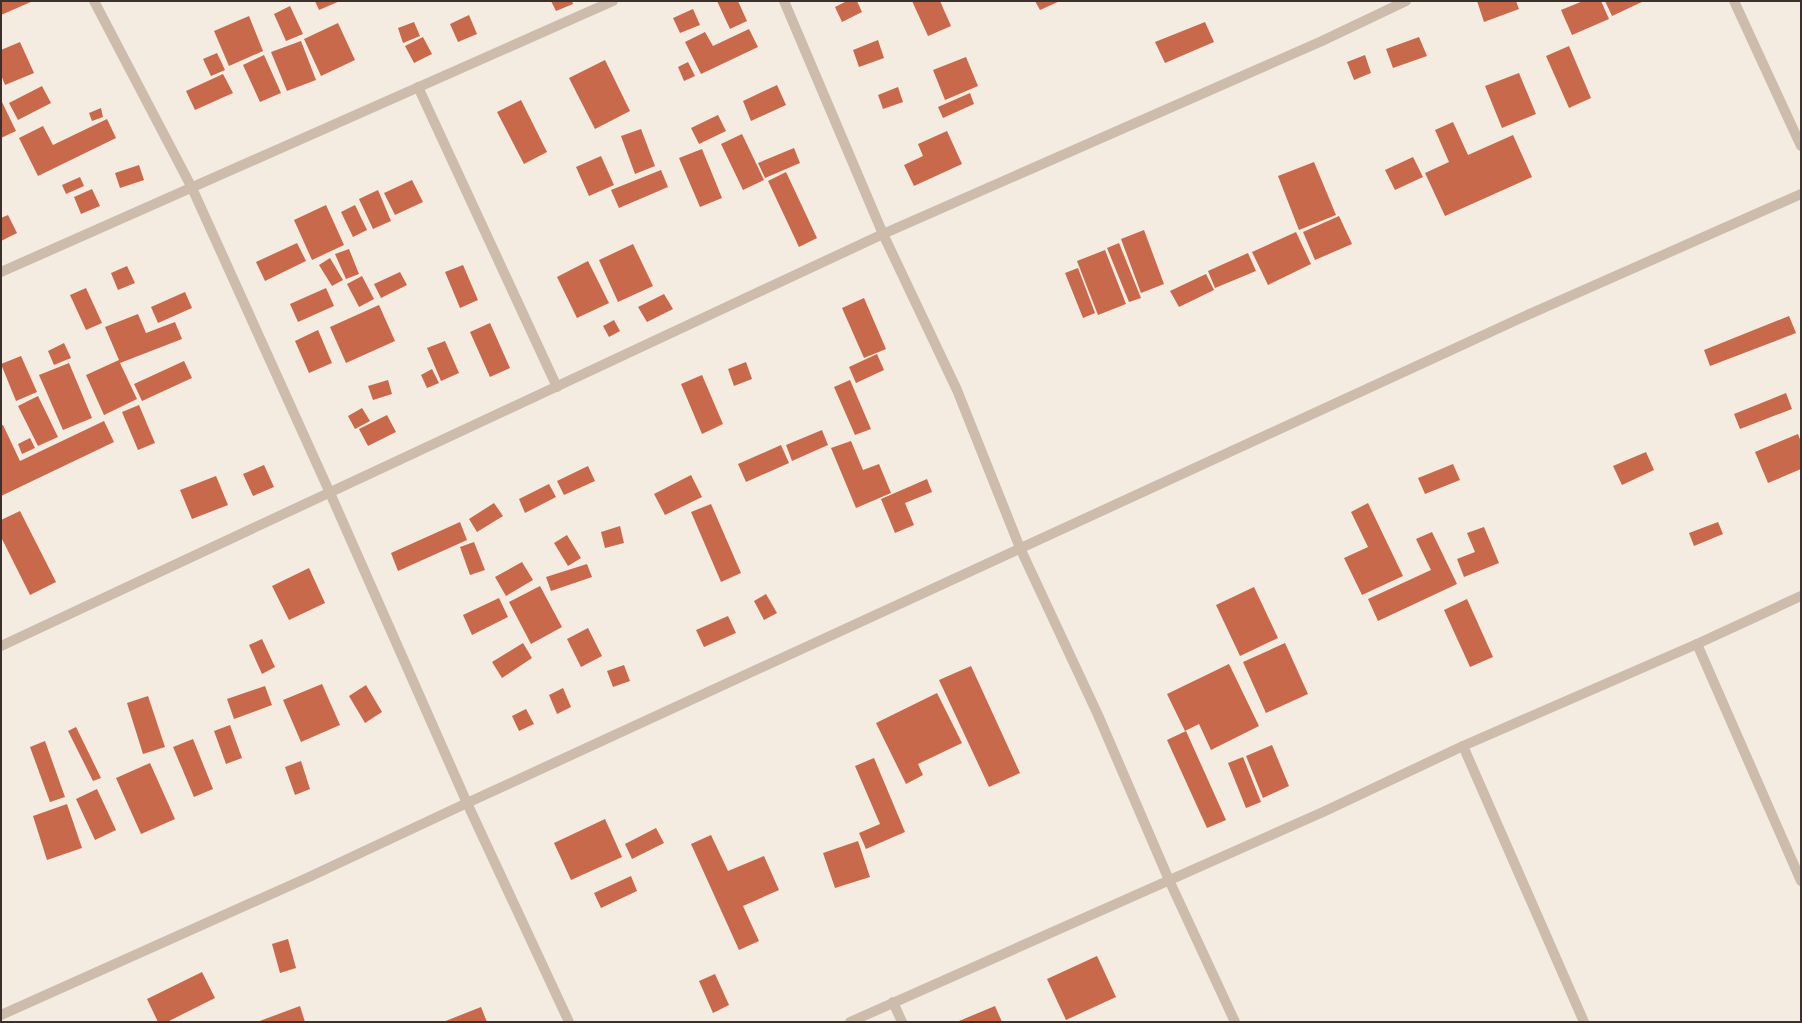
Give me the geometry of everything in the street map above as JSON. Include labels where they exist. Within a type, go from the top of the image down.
[{"type":"street","points":[[94,1],[192,188],[330,493],[467,803],[569,1022]]},
{"type":"street","points":[[1,272],[613,1]]},
{"type":"street","points":[[784,1],[884,234],[957,390],[1020,548],[1098,715],[1169,880],[1235,1022]]},
{"type":"street","points":[[1,646],[884,234],[1322,41],[1406,1]]},
{"type":"street","points":[[1734,1],[1801,146]]},
{"type":"street","points":[[418,87],[557,387]]},
{"type":"street","points":[[1,1015],[307,878],[1523,317],[1801,194]]},
{"type":"street","points":[[850,1022],[1323,812],[1463,746],[1697,644],[1801,596]]},
{"type":"street","points":[[1697,644],[1801,882]]},
{"type":"street","points":[[1463,746],[1584,1022]]},
{"type":"street","points":[[893,1002],[902,1022]]},
{"type":"building","points":[[1,1],[33,1],[1,15]]},
{"type":"building","points":[[315,1],[340,1],[319,10]]},
{"type":"building","points":[[551,1],[572,1],[573,4],[556,11]]},
{"type":"building","points":[[717,1],[738,1],[747,21],[730,29]]},
{"type":"building","points":[[847,1],[857,1],[862,12],[842,22],[835,7]]},
{"type":"building","points":[[912,1],[940,1],[951,26],[928,36]]},
{"type":"building","points":[[1035,1],[1060,1],[1040,10]]},
{"type":"building","points":[[1477,1],[1516,1],[1519,9],[1484,22]]},
{"type":"building","points":[[1583,1],[1601,1],[1609,19],[1572,35],[1561,10]]},
{"type":"building","points":[[1605,1],[1644,1],[1612,16]]},
{"type":"building","points":[[290,6],[303,34],[286,41],[274,14]]},
{"type":"building","points":[[693,9],[700,25],[680,33],[673,18]]},
{"type":"building","points":[[469,15],[477,34],[458,42],[450,24]]},
{"type":"building","points":[[249,16],[263,51],[229,66],[214,31]]},
{"type":"building","points":[[414,22],[420,36],[403,43],[398,28]]},
{"type":"building","points":[[1205,22],[1214,42],[1165,63],[1155,42]]},
{"type":"building","points":[[338,23],[355,60],[321,76],[304,39]]},
{"type":"building","points":[[749,29],[758,47],[701,74],[685,42],[705,32],[713,46]]},
{"type":"building","points":[[423,37],[432,54],[414,63],[405,46]]},
{"type":"building","points":[[1419,37],[1427,56],[1393,68],[1386,49]]},
{"type":"building","points":[[878,40],[884,58],[859,67],[853,50]]},
{"type":"building","points":[[301,41],[316,80],[287,91],[271,52]]},
{"type":"building","points":[[20,42],[34,73],[5,85],[1,75],[1,50]]},
{"type":"building","points":[[1569,46],[1591,98],[1569,108],[1546,56]]},
{"type":"building","points":[[217,53],[225,70],[211,76],[203,59]]},
{"type":"building","points":[[264,55],[281,93],[260,102],[243,65]]},
{"type":"building","points":[[1365,55],[1371,73],[1354,80],[1347,62]]},
{"type":"building","points":[[966,57],[978,86],[945,100],[933,70]]},
{"type":"building","points":[[605,60],[630,111],[595,129],[569,78]]},
{"type":"building","points":[[688,62],[695,76],[684,81],[678,67]]},
{"type":"building","points":[[1519,73],[1536,114],[1502,128],[1485,86]]},
{"type":"building","points":[[223,74],[233,93],[195,110],[186,91]]},
{"type":"building","points":[[777,85],[786,105],[751,121],[743,101]]},
{"type":"building","points":[[42,86],[51,103],[18,120],[9,103]]},
{"type":"building","points":[[898,87],[903,102],[883,109],[878,95]]},
{"type":"building","points":[[970,93],[974,104],[943,118],[938,107]]},
{"type":"building","points":[[1,100],[16,131],[1,138]]},
{"type":"building","points":[[521,100],[547,152],[524,164],[497,112]]},
{"type":"building","points":[[101,108],[103,117],[92,121],[89,113]]},
{"type":"building","points":[[718,115],[726,131],[699,144],[691,128]]},
{"type":"building","points":[[107,119],[116,138],[38,176],[19,138],[43,126],[53,145]]},
{"type":"building","points":[[1453,122],[1468,155],[1513,135],[1532,177],[1445,216],[1425,173],[1449,162],[1435,130]]},
{"type":"building","points":[[641,129],[655,166],[635,174],[621,136]]},
{"type":"building","points":[[947,131],[962,164],[914,186],[904,165],[923,156],[918,144]]},
{"type":"building","points":[[742,134],[764,180],[743,190],[721,144]]},
{"type":"building","points":[[794,148],[800,163],[765,178],[758,163]]},
{"type":"building","points":[[702,149],[722,198],[700,207],[679,158]]},
{"type":"building","points":[[601,156],[614,185],[589,196],[576,167]]},
{"type":"building","points":[[1413,157],[1423,177],[1395,190],[1385,170]]},
{"type":"building","points":[[1314,162],[1336,215],[1299,230],[1278,176]]},
{"type":"building","points":[[139,165],[144,180],[120,188],[115,173]]},
{"type":"building","points":[[661,170],[668,187],[619,208],[611,190]]},
{"type":"building","points":[[786,172],[817,238],[799,247],[768,181]]},
{"type":"building","points":[[80,177],[84,186],[66,194],[62,185]]},
{"type":"building","points":[[412,180],[423,202],[395,215],[384,193]]},
{"type":"building","points":[[92,189],[100,206],[81,214],[74,197]]},
{"type":"building","points":[[378,190],[391,221],[373,229],[359,199]]},
{"type":"building","points":[[326,205],[344,245],[312,260],[294,220]]},
{"type":"building","points":[[355,205],[367,230],[353,237],[341,212]]},
{"type":"building","points":[[8,215],[17,233],[1,241],[1,218]]},
{"type":"building","points":[[1339,216],[1352,244],[1315,260],[1303,232]]},
{"type":"building","points":[[1144,230],[1164,284],[1141,293],[1121,239]]},
{"type":"building","points":[[1296,232],[1311,264],[1268,285],[1252,252]]},
{"type":"building","points":[[297,243],[306,261],[265,281],[256,262]]},
{"type":"building","points":[[1119,243],[1141,298],[1129,302],[1107,248]]},
{"type":"building","points":[[633,244],[653,286],[618,302],[599,260]]},
{"type":"building","points":[[349,249],[359,274],[346,279],[335,254]]},
{"type":"building","points":[[1105,250],[1126,304],[1098,315],[1077,261]]},
{"type":"building","points":[[1248,253],[1256,271],[1215,288],[1208,271]]},
{"type":"building","points":[[330,258],[343,280],[332,286],[319,265]]},
{"type":"building","points":[[588,261],[609,303],[577,318],[557,277]]},
{"type":"building","points":[[463,265],[478,300],[460,308],[445,272]]},
{"type":"building","points":[[127,266],[135,283],[118,290],[111,273]]},
{"type":"building","points":[[1078,268],[1095,313],[1083,318],[1065,273]]},
{"type":"building","points":[[400,272],[407,285],[381,298],[374,284]]},
{"type":"building","points":[[1206,274],[1214,290],[1179,307],[1170,291]]},
{"type":"building","points":[[362,276],[374,299],[359,307],[347,284]]},
{"type":"building","points":[[86,288],[102,323],[86,330],[70,295]]},
{"type":"building","points":[[326,288],[334,306],[298,322],[290,304]]},
{"type":"building","points":[[185,292],[192,308],[158,323],[151,307]]},
{"type":"building","points":[[664,294],[673,309],[647,322],[638,307]]},
{"type":"building","points":[[864,298],[886,349],[864,358],[842,308]]},
{"type":"building","points":[[379,305],[395,341],[346,363],[330,327]]},
{"type":"building","points":[[138,314],[146,333],[175,322],[182,339],[120,363],[137,399],[104,415],[86,375],[119,360],[105,327]]},
{"type":"building","points":[[1789,316],[1796,333],[1710,366],[1704,350]]},
{"type":"building","points":[[614,320],[620,331],[609,337],[603,326]]},
{"type":"building","points":[[490,323],[510,368],[490,377],[470,332]]},
{"type":"building","points":[[318,330],[332,363],[309,373],[295,341]]},
{"type":"building","points":[[445,341],[459,373],[441,381],[427,348]]},
{"type":"building","points":[[64,343],[71,358],[54,365],[48,351]]},
{"type":"building","points":[[877,354],[884,370],[856,383],[849,367]]},
{"type":"building","points":[[21,356],[37,392],[16,401],[1,364]]},
{"type":"building","points":[[184,361],[192,378],[142,401],[134,384]]},
{"type":"building","points":[[746,362],[752,379],[734,386],[728,369]]},
{"type":"building","points":[[69,363],[92,418],[63,430],[39,375]]},
{"type":"building","points":[[432,369],[439,383],[427,388],[421,375]]},
{"type":"building","points":[[702,375],[723,424],[702,434],[681,384]]},
{"type":"building","points":[[388,380],[392,394],[373,400],[368,386]]},
{"type":"building","points":[[850,380],[871,429],[855,435],[834,387]]},
{"type":"building","points":[[1786,393],[1792,409],[1740,429],[1734,414]]},
{"type":"building","points":[[38,396],[58,437],[38,446],[18,406]]},
{"type":"building","points":[[139,405],[155,443],[138,450],[122,412]]},
{"type":"building","points":[[362,408],[370,421],[355,429],[348,416]]},
{"type":"building","points":[[387,415],[396,432],[368,446],[359,429]]},
{"type":"building","points":[[104,421],[114,442],[1,496],[1,425],[3,425],[20,461]]},
{"type":"building","points":[[822,430],[828,445],[792,461],[786,445]]},
{"type":"building","points":[[1798,434],[1801,442],[1801,469],[1768,483],[1755,452]]},
{"type":"building","points":[[30,438],[35,448],[22,454],[18,444]]},
{"type":"building","points":[[851,441],[863,470],[879,464],[891,493],[856,508],[831,448]]},
{"type":"building","points":[[781,445],[789,463],[746,482],[738,464]]},
{"type":"building","points":[[1646,452],[1654,470],[1622,485],[1613,466]]},
{"type":"building","points":[[1453,464],[1460,480],[1425,494],[1418,478]]},
{"type":"building","points":[[264,465],[274,487],[253,496],[243,474]]},
{"type":"building","points":[[588,466],[595,481],[564,495],[557,481]]},
{"type":"building","points":[[691,475],[702,497],[665,515],[654,494]]},
{"type":"building","points":[[216,476],[228,505],[192,519],[180,490]]},
{"type":"building","points":[[927,479],[932,492],[905,503],[914,525],[895,533],[881,499]]},
{"type":"building","points":[[549,484],[556,497],[525,513],[519,499]]},
{"type":"building","points":[[494,503],[503,516],[477,532],[469,519]]},
{"type":"building","points":[[1368,503],[1403,576],[1362,595],[1344,558],[1368,547],[1351,512]]},
{"type":"building","points":[[711,504],[741,573],[721,582],[691,512]]},
{"type":"building","points":[[20,511],[56,582],[30,595],[1,537],[1,520]]},
{"type":"building","points":[[460,522],[467,540],[398,571],[391,553]]},
{"type":"building","points":[[1718,522],[1723,534],[1694,546],[1689,533]]},
{"type":"building","points":[[620,526],[624,543],[605,548],[601,532]]},
{"type":"building","points":[[1484,527],[1499,563],[1464,577],[1457,559],[1475,552],[1467,533]]},
{"type":"building","points":[[1432,532],[1457,584],[1378,621],[1368,599],[1431,570],[1416,539]]},
{"type":"building","points":[[567,535],[581,558],[568,566],[554,543]]},
{"type":"building","points":[[474,542],[485,570],[470,575],[460,547]]},
{"type":"building","points":[[522,562],[533,580],[506,596],[495,577]]},
{"type":"building","points":[[587,564],[592,577],[551,591],[546,577]]},
{"type":"building","points":[[309,568],[325,603],[289,620],[272,586]]},
{"type":"building","points":[[540,586],[562,627],[531,644],[509,602]]},
{"type":"building","points":[[1254,587],[1278,638],[1240,656],[1216,605]]},
{"type":"building","points":[[766,594],[777,613],[764,620],[754,601]]},
{"type":"building","points":[[499,598],[508,617],[472,635],[463,615]]},
{"type":"building","points":[[1467,599],[1493,657],[1470,667],[1444,610]]},
{"type":"building","points":[[728,616],[736,633],[704,647],[696,630]]},
{"type":"building","points":[[588,628],[602,656],[581,667],[567,639]]},
{"type":"building","points":[[262,639],[275,667],[262,674],[249,645]]},
{"type":"building","points":[[523,643],[532,658],[502,678],[492,662]]},
{"type":"building","points":[[1285,643],[1308,694],[1266,713],[1243,662]]},
{"type":"building","points":[[1229,664],[1259,726],[1211,750],[1199,724],[1185,731],[1167,694]]},
{"type":"building","points":[[624,665],[630,681],[613,687],[607,671]]},
{"type":"building","points":[[971,666],[1020,773],[989,787],[939,680]]},
{"type":"building","points":[[322,684],[340,725],[301,742],[283,700]]},
{"type":"building","points":[[366,685],[382,712],[365,723],[349,696]]},
{"type":"building","points":[[265,686],[272,705],[234,719],[227,699]]},
{"type":"building","points":[[563,688],[571,707],[557,714],[549,695]]},
{"type":"building","points":[[937,693],[962,743],[918,764],[923,775],[906,784],[876,723]]},
{"type":"building","points":[[148,696],[165,747],[143,754],[127,703]]},
{"type":"building","points":[[526,709],[534,724],[519,731],[512,716]]},
{"type":"building","points":[[230,725],[242,758],[226,764],[214,731]]},
{"type":"building","points":[[76,727],[101,778],[93,781],[68,731]]},
{"type":"building","points":[[1186,731],[1226,820],[1207,828],[1167,740]]},
{"type":"building","points":[[193,739],[213,789],[194,797],[173,747]]},
{"type":"building","points":[[45,741],[65,797],[50,802],[30,747]]},
{"type":"building","points":[[1272,745],[1289,786],[1263,798],[1246,756]]},
{"type":"building","points":[[1243,757],[1261,802],[1246,808],[1228,763]]},
{"type":"building","points":[[874,758],[905,832],[866,849],[859,833],[880,824],[855,766]]},
{"type":"building","points":[[301,761],[310,789],[295,795],[285,767]]},
{"type":"building","points":[[150,763],[175,819],[141,834],[116,778]]},
{"type":"building","points":[[97,789],[116,830],[95,840],[76,799]]},
{"type":"building","points":[[67,804],[82,848],[47,860],[33,816]]},
{"type":"building","points":[[605,819],[622,857],[571,880],[554,843]]},
{"type":"building","points":[[656,828],[664,843],[632,859],[625,844]]},
{"type":"building","points":[[711,835],[728,871],[764,856],[779,890],[743,906],[759,941],[739,950],[691,844]]},
{"type":"building","points":[[858,841],[870,877],[835,888],[823,853]]},
{"type":"building","points":[[631,876],[637,891],[601,908],[594,893]]},
{"type":"building","points":[[288,939],[296,968],[280,973],[272,944]]},
{"type":"building","points":[[1097,956],[1116,997],[1066,1020],[1047,979]]},
{"type":"building","points":[[202,972],[215,998],[167,1022],[158,1022],[147,999]]},
{"type":"building","points":[[715,974],[729,1005],[713,1013],[699,981]]},
{"type":"building","points":[[300,1006],[305,1022],[257,1022]]},
{"type":"building","points":[[995,1006],[1002,1022],[959,1021]]},
{"type":"building","points":[[481,1007],[487,1022],[443,1022]]}]
